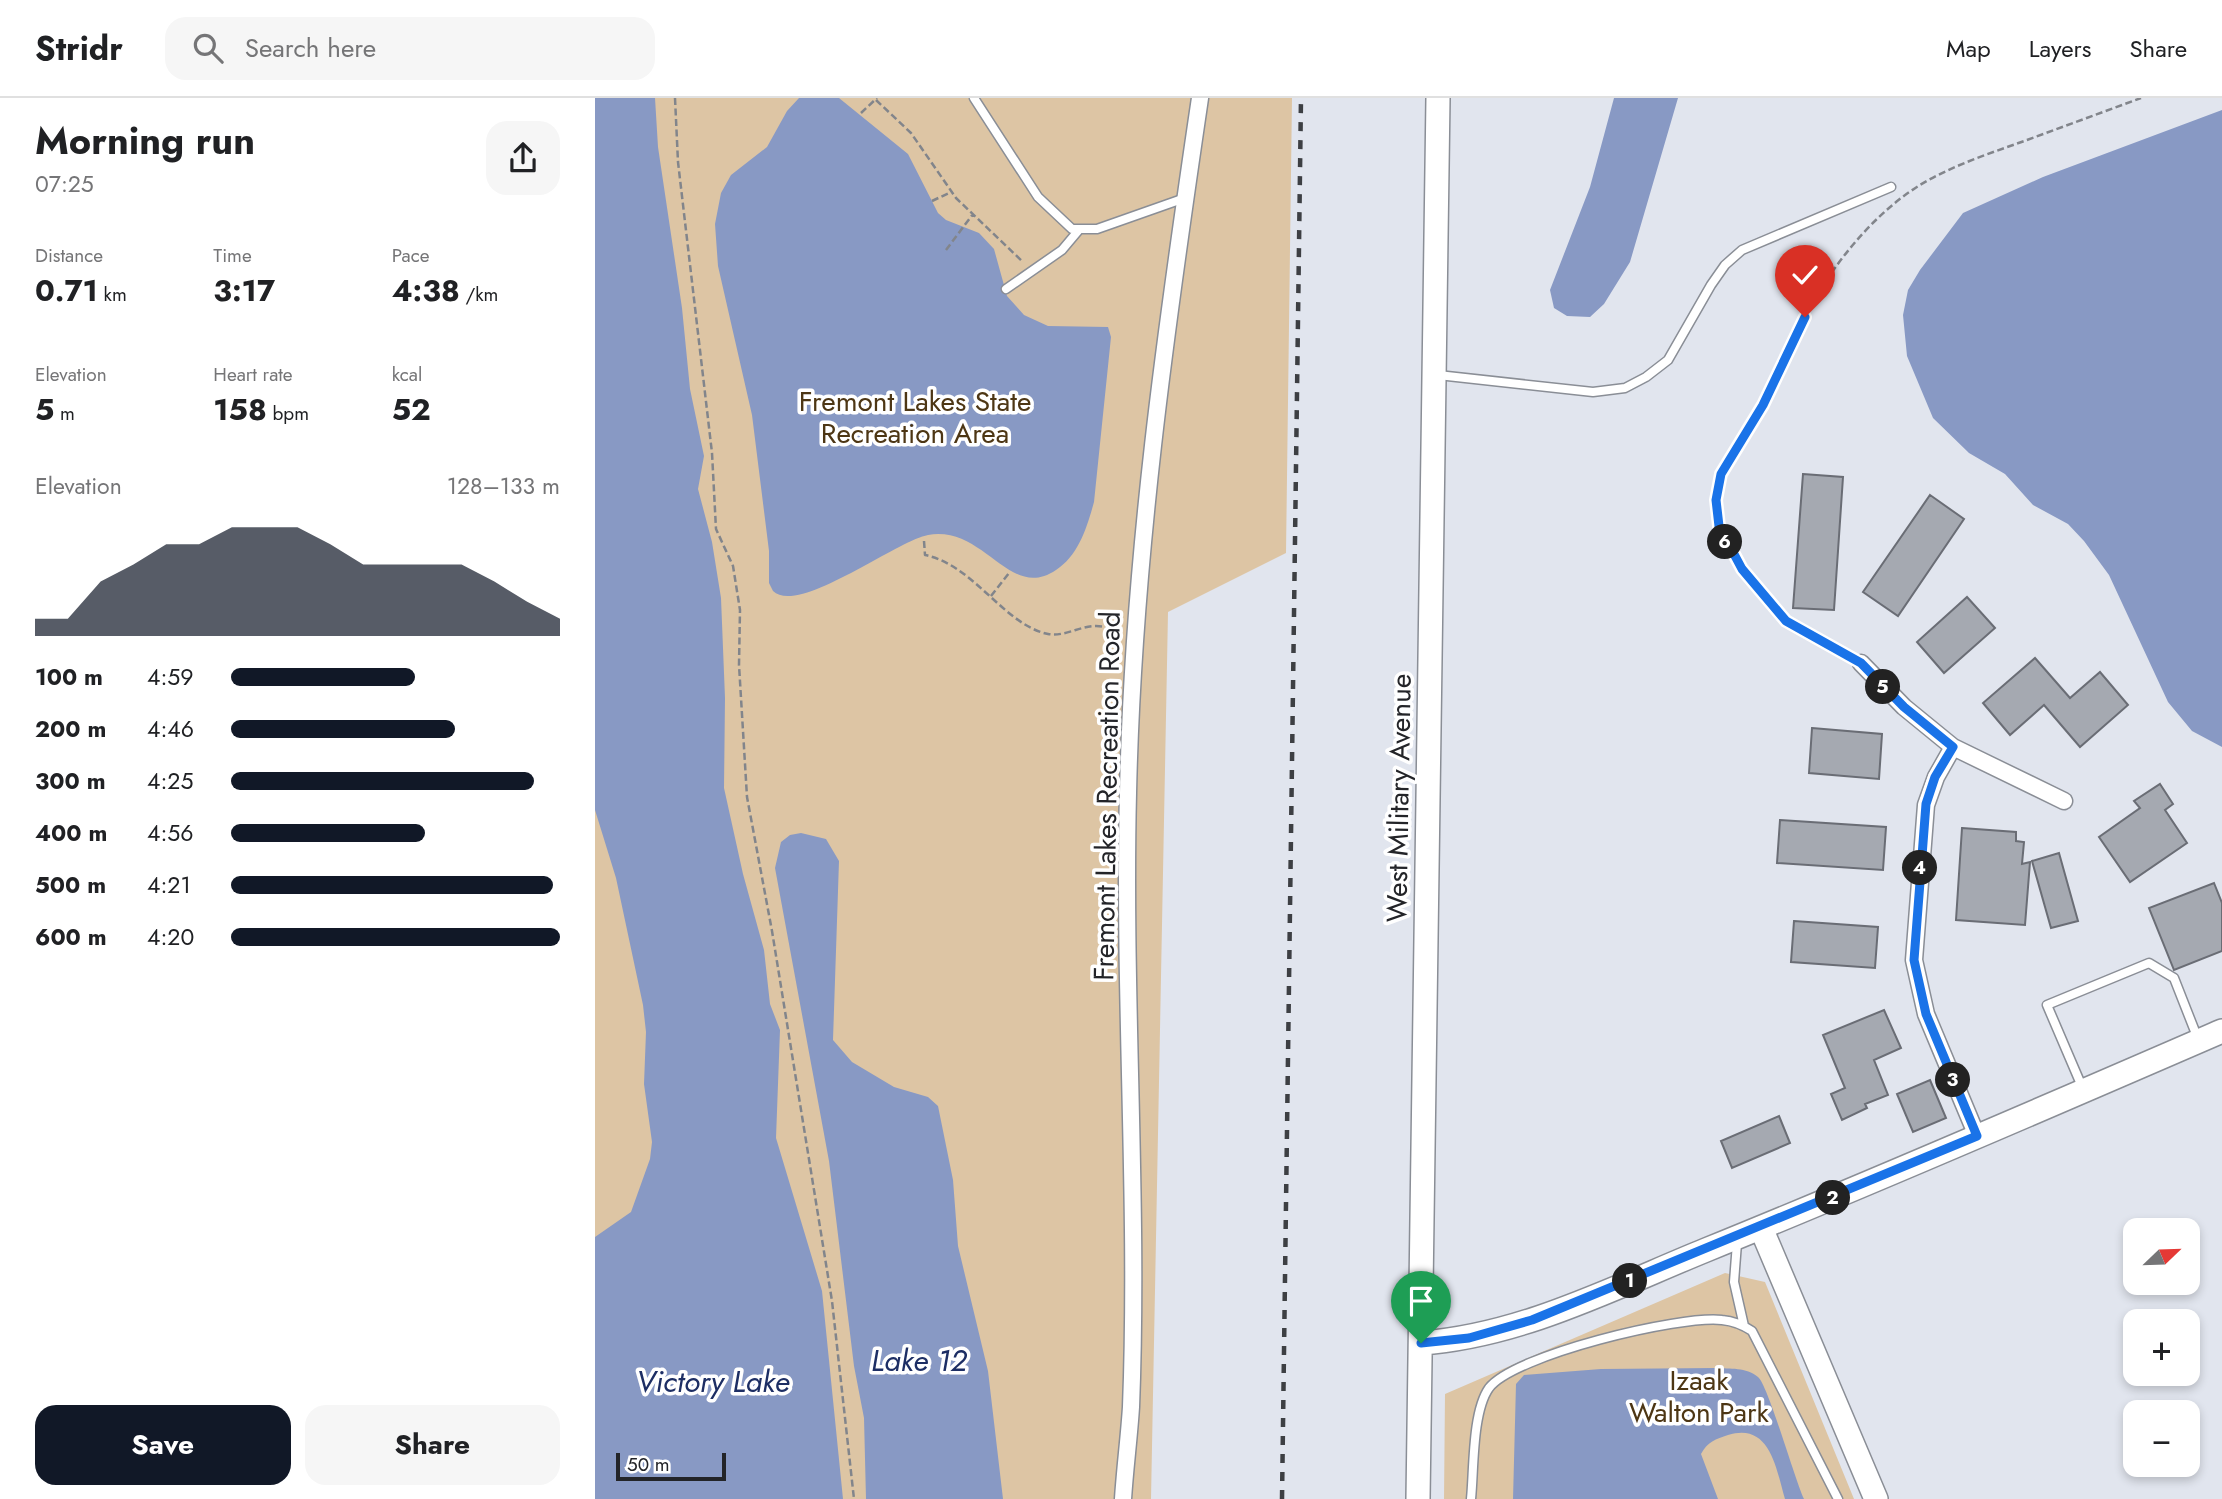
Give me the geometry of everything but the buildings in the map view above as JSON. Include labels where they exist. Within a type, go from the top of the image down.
[{"type":"street","name":"Fremont Lakes Recreation Road","points":[[1123,1499],[1131,1402],[1132,1236],[1127,860],[1136,629],[1148,499],[1200,98]]},
{"type":"street","name":"West Military Avenue","points":[[1418,1499],[1438,98]]},
{"type":"street","points":[[1861,663],[1904,707],[1953,747],[2064,801]]},
{"type":"street","points":[[1953,747],[1935,777],[1926,804],[1914,960],[1926,1014],[1977,1136]]},
{"type":"street","points":[[1421,1343],[1469,1338],[1532,1320],[1761,1228],[2222,1031]]},
{"type":"street","points":[[1761,1228],[1876,1499]]},
{"type":"lane","points":[[974,98],[1038,197],[1064,223],[1078,231],[1097,229],[1158,205],[1185,198]]},
{"type":"lane","points":[[1435,375],[1593,392],[1625,388],[1646,377],[1668,360],[1711,285],[1733,256],[1749,246],[1891,187]]},
{"type":"lane","points":[[1006,289],[1069,243],[1078,231]]},
{"type":"lane","points":[[2083,1090],[2047,1005],[2149,963],[2174,978],[2199,1041]]},
{"type":"lane","points":[[1737,1238],[1734,1282],[1744,1326]]},
{"type":"lane","points":[[1471,1499],[1484,1396],[1500,1378],[1541,1357],[1663,1324],[1722,1320],[1744,1326],[1758,1340],[1837,1499]]},
{"type":"path","points":[[675,98],[678,162],[712,453],[716,529],[733,566],[740,610],[739,666],[747,797],[772,931],[832,1301],[854,1499]]},
{"type":"path","points":[[1861,663],[1786,621],[1749,579],[1719,526],[1716,500],[1721,474],[1763,405],[1793,337],[1821,289],[1849,251],[1898,200],[1920,185],[1976,158],[2141,98]]},
{"type":"path","points":[[861,113],[876,99],[911,133],[951,192],[1013,250],[1030,273]]},
{"type":"path","points":[[932,201],[951,192]]},
{"type":"path","points":[[946,250],[972,214]]},
{"type":"path","points":[[924,541],[925,555],[955,567],[1029,626],[1048,634],[1099,625],[1108,629],[1136,629]]},
{"type":"path","points":[[991,596],[1009,573]]},
{"type":"green space","name":"Fremont Lakes State Recreation Area","points":[[595,98],[1292,98],[1286,553],[1168,612],[1151,1499],[595,1499]]},
{"type":"green space","name":"Izaak Walton Park","points":[[1725,1273],[1765,1282],[1854,1499],[1444,1499],[1445,1394]]},
{"type":"water","name":"Victory Lake","points":[[595,98],[655,98],[658,147],[682,308],[690,389],[704,456],[698,489],[712,542],[721,598],[725,698],[724,788],[743,874],[764,950],[770,1004],[780,1030],[776,1138],[822,1291],[843,1499],[595,1499],[595,1237],[631,1212],[650,1159],[652,1142],[644,1084],[646,1032],[643,1005],[616,878],[595,810]]},
{"type":"water","points":[[799,98],[839,98],[908,154],[938,213],[946,220],[979,233],[994,249],[1007,296],[1024,315],[1048,326],[1108,327],[1111,337],[1094,502],[1085,531],[1071,557],[1056,570],[1039,577],[1024,577],[965,541],[948,535],[928,535],[913,540],[825,586],[803,594],[786,596],[773,591],[769,583],[769,551],[752,415],[718,266],[715,224],[721,193],[731,175],[767,147],[787,111]]},
{"type":"water","points":[[1614,98],[1678,98],[1630,262],[1604,304],[1590,317],[1567,316],[1554,308],[1550,290],[1590,187]]},
{"type":"water","points":[[2222,110],[2222,747],[2192,731],[2168,702],[2109,575],[2084,541],[2068,524],[2033,505],[2005,474],[1969,453],[1933,418],[1907,356],[1903,315],[1908,290],[1963,213],[2043,177]]},
{"type":"water","name":"Lake 12","points":[[801,833],[826,839],[839,861],[833,1040],[852,1062],[894,1087],[928,1097],[938,1106],[953,1180],[958,1246],[988,1371],[1003,1499],[866,1499],[864,1418],[854,1366],[829,1161],[775,868],[781,842],[790,835]]},
{"type":"water","points":[[1601,1369],[1743,1370],[1758,1377],[1768,1396],[1804,1499],[1785,1499],[1769,1450],[1753,1435],[1742,1433],[1716,1440],[1701,1454],[1718,1499],[1513,1499],[1516,1384],[1524,1375]]},
{"type":"railway","points":[[1282,1499],[1301,98]]},
{"type":"route","points":[[1421,1343],[1469,1338],[1532,1320],[1737,1238],[1977,1136],[1926,1014],[1914,960],[1926,804],[1935,777],[1953,747],[1923,725],[1861,663],[1786,621],[1742,569],[1726,543],[1716,514],[1721,474],[1763,405],[1793,337],[1805,317]]}]
